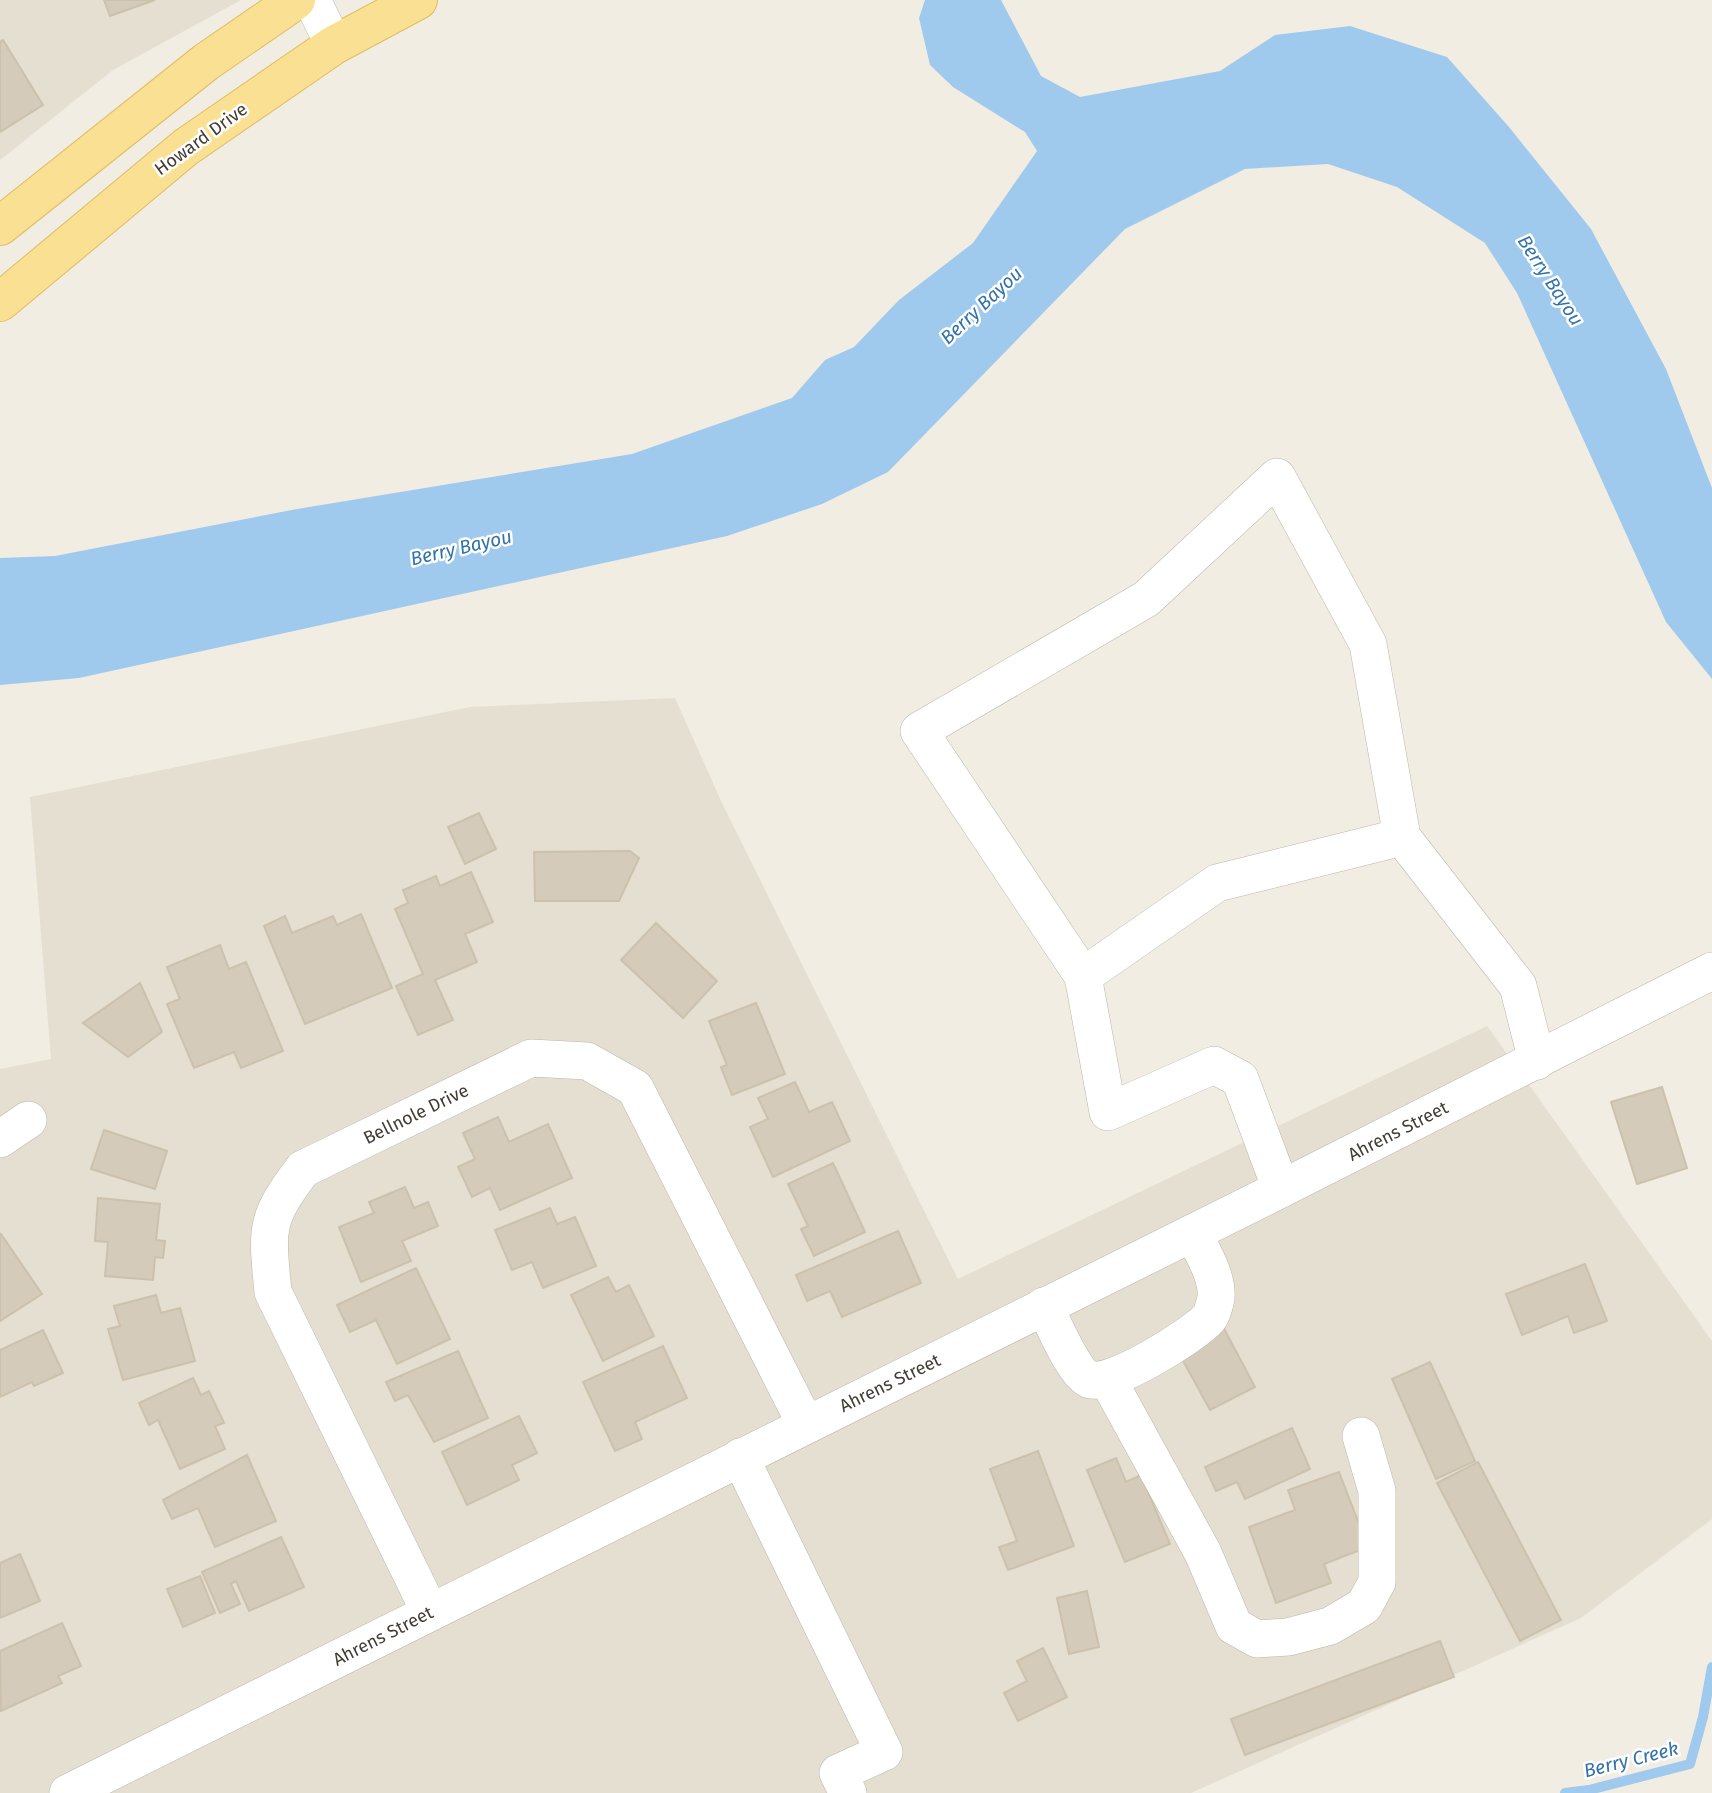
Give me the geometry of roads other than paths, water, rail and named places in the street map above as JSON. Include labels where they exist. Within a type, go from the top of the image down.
[{"type":"main road","points":[[0,226],[206,62],[296,0]]},
{"type":"main road","name":"Howard Drive","points":[[0,302],[186,147],[334,45],[418,0]]},
{"type":"street","points":[[312,0],[334,45]]},
{"type":"street","points":[[1281,1189],[1240,1079],[1214,1065],[1108,1112],[1083,976],[919,731],[1146,599],[1277,477],[1368,644],[1402,837],[1518,986],[1537,1061]]},
{"type":"street","points":[[1083,976],[1217,883],[1402,837]]},
{"type":"street","name":"Ahrens Street","points":[[68,1793],[1537,1061],[1712,971]]},
{"type":"street","name":"Bellnole Drive","points":[[430,1612],[273,1292],[267,1237],[277,1202],[303,1169],[531,1058],[587,1061],[635,1088],[806,1424]]},
{"type":"street","points":[[1044,1306],[1076,1366],[1087,1379],[1099,1383],[1108,1380],[1179,1339],[1210,1316],[1216,1298],[1215,1281],[1193,1233]]},
{"type":"street","points":[[1108,1380],[1203,1553],[1234,1626],[1257,1639],[1287,1637],[1330,1626],[1364,1606],[1377,1582],[1377,1491],[1362,1436]]},
{"type":"street","points":[[740,1457],[884,1752],[838,1773],[848,1793]]},
{"type":"water","name":"Berry Bayou","points":[[925,0],[1001,0],[1041,76],[1080,97],[1220,71],[1275,35],[1350,26],[1447,57],[1509,127],[1591,229],[1666,369],[1712,488],[1712,679],[1666,622],[1517,293],[1485,243],[1397,187],[1328,164],[1245,169],[1125,229],[888,472],[822,504],[727,536],[79,678],[0,685],[0,558],[55,556],[297,509],[632,454],[792,398],[825,360],[854,347],[899,300],[973,243],[1037,151],[1025,132],[953,87],[930,65],[919,18]]},
{"type":"waterway","name":"Berry Creek","points":[[1565,1793],[1589,1790],[1690,1764],[1703,1717],[1712,1667]]}]
